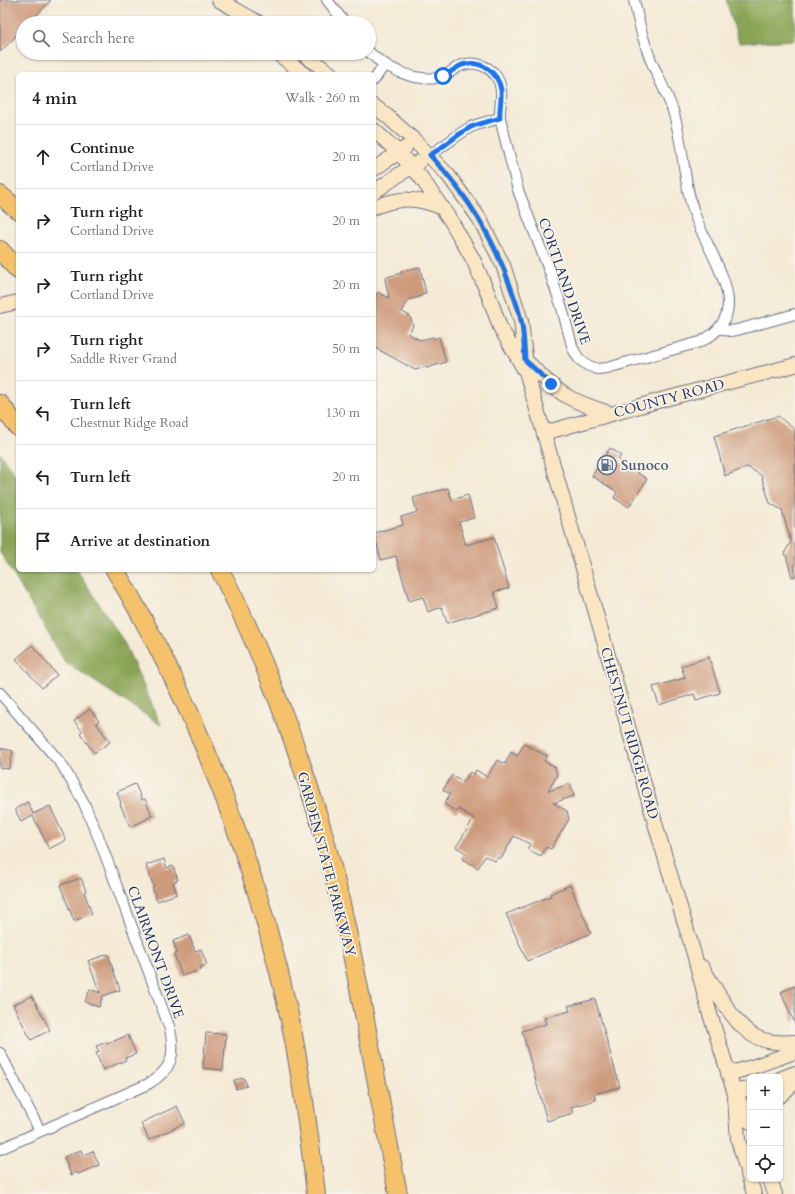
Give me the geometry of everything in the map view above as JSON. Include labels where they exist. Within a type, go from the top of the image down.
[{"type":"highway","points":[[0,195],[16,208]]},
{"type":"highway","points":[[0,250],[16,269]]},
{"type":"highway","points":[[0,404],[16,424]]},
{"type":"highway","points":[[116,572],[165,660],[191,716],[216,774],[257,891],[274,951],[290,1019],[303,1090],[316,1194]]},
{"type":"highway","name":"GARDEN STATE PARKWAY","points":[[221,572],[254,643],[278,701],[300,760],[319,820],[350,942],[398,1194]]},
{"type":"main road","points":[[218,0],[235,16]]},
{"type":"main road","points":[[218,0],[246,16]]},
{"type":"main road","points":[[286,60],[301,72]]},
{"type":"main road","points":[[312,60],[328,72]]},
{"type":"main road","name":"CHESTNUT RIDGE ROAD","points":[[376,108],[430,155],[448,175],[479,218],[495,248],[505,272],[521,321],[527,375],[694,954],[709,1011],[734,1091],[747,1116]]},
{"type":"main road","name":"CHESTNUT RIDGE ROAD","points":[[376,132],[412,166],[443,208],[474,261],[500,327],[527,375]]},
{"type":"main road","points":[[376,168],[415,141]]},
{"type":"main road","points":[[376,191],[430,155]]},
{"type":"main road","points":[[376,206],[396,200],[412,199],[428,202],[443,208]]},
{"type":"main road","points":[[0,306],[16,302]]},
{"type":"main road","points":[[525,360],[565,395],[583,404],[612,414]]},
{"type":"main road","name":"COUNTY ROAD","points":[[544,433],[699,389],[795,365]]},
{"type":"main road","points":[[694,954],[740,1025],[758,1038],[774,1042],[795,1042]]},
{"type":"main road","points":[[728,1074],[795,1052]]},
{"type":"main road","points":[[783,1078],[795,1073]]},
{"type":"main road","points":[[783,1093],[795,1082]]},
{"type":"main road","points":[[734,1091],[747,1089]]},
{"type":"main road","name":"CHESTNUT RIDGE ROAD","points":[[734,1091],[738,1140],[754,1194]]},
{"type":"main road","points":[[771,1182],[775,1194]]},
{"type":"street","points":[[327,0],[340,16]]},
{"type":"street","name":"CORTLAND DRIVE","points":[[376,58],[384,64],[412,76],[430,78],[443,76],[463,65],[470,64],[483,66],[493,72],[499,82],[502,95],[500,118],[518,190],[549,270],[562,308],[573,349],[579,359],[587,365],[596,369],[607,368],[700,342],[713,334],[719,328],[728,309],[726,289],[696,218],[687,185],[673,111],[648,53],[638,21],[634,0]]},
{"type":"street","points":[[376,77],[384,64]]},
{"type":"street","points":[[430,155],[441,149],[453,138],[472,126],[500,118]]},
{"type":"street","points":[[719,328],[730,331],[736,330],[795,314]]},
{"type":"street","name":"CLAIRMONT DRIVE","points":[[0,1149],[136,1090],[158,1078],[169,1064],[172,1048],[170,1029],[92,820],[83,801],[55,757],[1,694]]},
{"type":"street","points":[[0,1053],[40,1131]]},
{"type":"green space","points":[[726,0],[795,0],[795,40],[739,43]]},
{"type":"green space","points":[[0,453],[16,476],[16,572],[78,572],[124,642],[161,725],[65,662],[0,552]]},
{"type":"building","points":[[0,0],[51,0],[36,16],[16,16],[16,36],[0,52]]},
{"type":"building","points":[[420,267],[426,293],[422,294],[422,296],[408,300],[402,312],[410,316],[413,326],[408,334],[420,340],[439,337],[446,362],[415,370],[376,348],[376,296],[378,292],[389,298],[385,280],[387,277],[402,273],[401,271]]},
{"type":"building","points":[[778,416],[795,430],[795,576],[792,577],[785,552],[791,542],[782,510],[770,503],[761,475],[747,467],[725,476],[714,436]]},
{"type":"building","points":[[610,448],[621,455],[618,460],[647,479],[629,507],[614,498],[617,492],[592,476]]},
{"type":"building","points":[[448,488],[452,500],[468,495],[474,518],[459,522],[466,545],[494,537],[509,588],[494,592],[499,608],[447,623],[442,607],[428,612],[423,597],[409,601],[396,556],[381,560],[376,541],[376,532],[403,525],[401,517],[417,512],[413,498]]},
{"type":"building","points":[[32,645],[57,675],[42,688],[16,659]]},
{"type":"building","points":[[709,657],[720,693],[696,700],[694,694],[659,705],[653,687],[685,678],[681,666]]},
{"type":"building","points":[[90,709],[99,721],[96,723],[110,742],[94,753],[80,733],[82,731],[74,721]]},
{"type":"building","points":[[524,744],[547,756],[544,761],[555,767],[557,775],[548,791],[570,784],[574,796],[553,803],[567,811],[569,819],[551,849],[546,847],[541,856],[527,849],[530,844],[514,836],[501,859],[498,857],[495,861],[485,856],[478,868],[462,859],[466,853],[456,847],[474,818],[458,809],[457,812],[444,804],[450,794],[443,790],[452,775],[464,782],[470,772],[474,774],[476,770],[487,777],[497,760],[505,764],[511,752],[517,756]]},
{"type":"building","points":[[0,748],[13,751],[9,769],[0,768]]},
{"type":"building","points":[[135,784],[142,800],[145,799],[152,816],[130,827],[120,804],[121,803],[117,792]]},
{"type":"building","points":[[28,802],[33,814],[50,806],[66,840],[49,849],[33,816],[21,822],[15,809]]},
{"type":"building","points":[[164,859],[167,868],[173,866],[178,880],[173,882],[177,894],[157,901],[152,887],[154,887],[146,865]]},
{"type":"building","points":[[81,878],[86,891],[84,892],[92,914],[74,921],[60,885]]},
{"type":"building","points":[[570,885],[591,933],[527,961],[506,914],[551,896],[550,894]]},
{"type":"building","points":[[189,935],[195,951],[201,949],[207,965],[200,967],[201,970],[182,976],[174,954],[177,953],[173,941]]},
{"type":"building","points":[[108,954],[120,990],[103,996],[99,1007],[85,1002],[90,989],[100,993],[88,961]]},
{"type":"building","points":[[795,986],[795,1024],[781,992]]},
{"type":"building","points":[[32,996],[50,1030],[31,1040],[13,1005]]},
{"type":"building","points":[[595,999],[620,1087],[594,1094],[596,1100],[571,1107],[573,1113],[547,1121],[522,1031],[546,1024],[544,1018],[570,1011],[568,1006]]},
{"type":"building","points":[[206,1033],[226,1034],[223,1070],[203,1068]]},
{"type":"building","points":[[128,1035],[136,1054],[103,1070],[96,1053],[99,1052],[96,1046],[106,1042],[107,1044]]},
{"type":"building","points":[[244,1078],[247,1086],[236,1089],[234,1080]]},
{"type":"building","points":[[177,1106],[185,1123],[149,1140],[141,1123]]},
{"type":"building","points":[[81,1150],[83,1155],[93,1151],[99,1165],[78,1174],[77,1172],[71,1175],[64,1157]]},
{"type":"place","name":"Sunoco","points":[[607,465]]},
{"type":"route","points":[[443,76],[463,65],[476,64],[488,68],[497,77],[499,82],[502,95],[500,118],[472,126],[453,138],[441,149],[430,155],[459,189],[479,218],[495,248],[503,265],[516,302],[521,321],[525,360],[551,384]]}]
